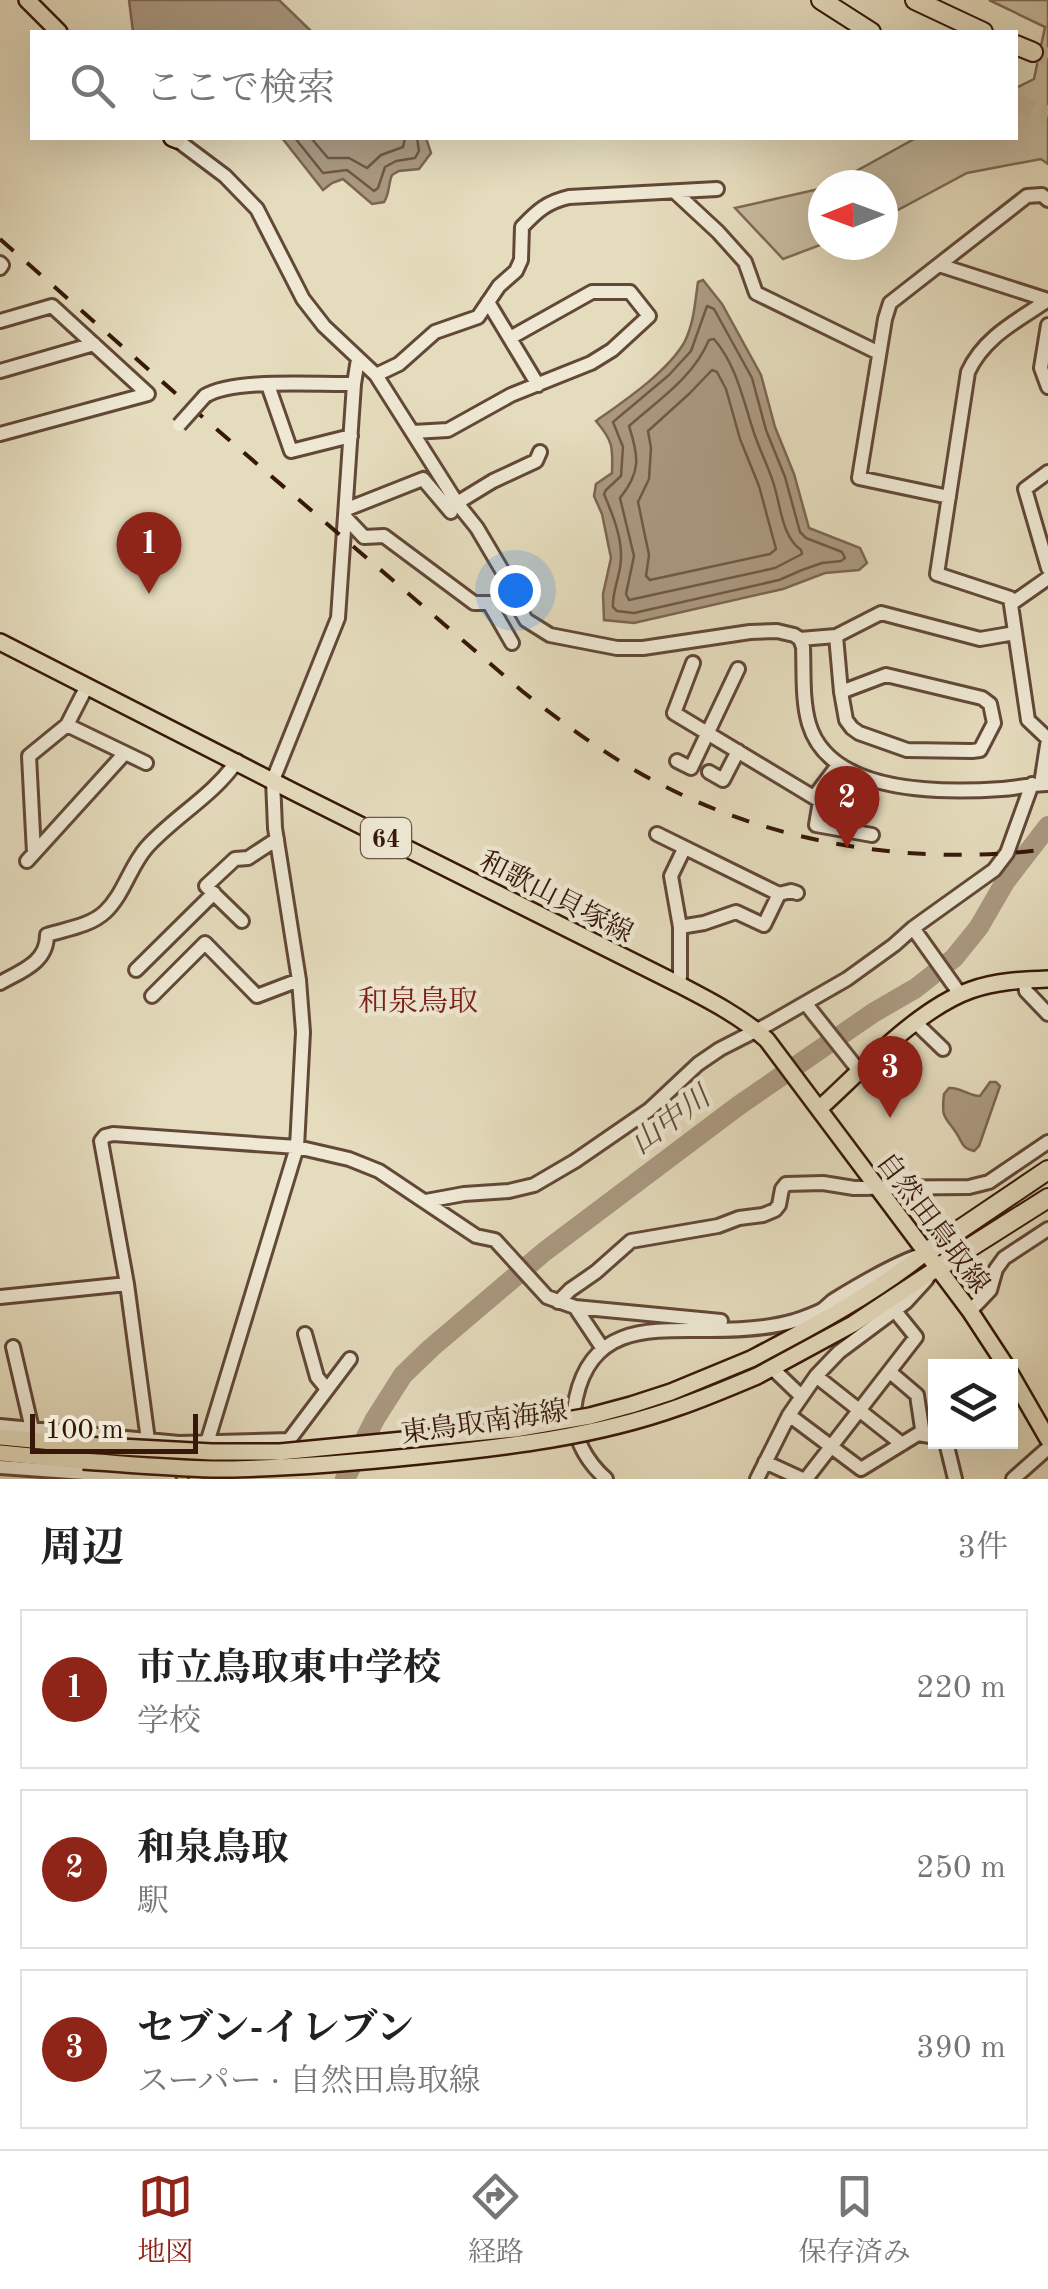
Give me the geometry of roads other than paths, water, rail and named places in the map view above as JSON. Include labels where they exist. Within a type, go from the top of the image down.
[{"type":"highway","points":[[821,0],[869,30]]},
{"type":"highway","points":[[915,0],[979,30]]},
{"type":"highway","points":[[924,1253],[1048,1170]]},
{"type":"highway","points":[[936,1269],[1048,1198]]},
{"type":"main road","points":[[27,0],[57,30]]},
{"type":"main road","name":"和歌山貝塚線","points":[[0,642],[714,1003],[762,1036],[814,1102]]},
{"type":"main road","points":[[814,1102],[856,1067],[882,1052],[957,988],[1048,979]]},
{"type":"main road","name":"自然田鳥取線","points":[[814,1102],[1001,1359]]},
{"type":"main road","name":"東鳥取南海線","points":[[760,1368],[924,1253]]},
{"type":"main road","name":"東鳥取南海線","points":[[0,1437],[84,1453],[213,1469],[373,1461],[560,1438],[677,1408],[853,1324],[936,1269]]},
{"type":"main road","points":[[1018,1387],[1048,1440]]},
{"type":"main road","name":"東鳥取南海線","points":[[0,1453],[84,1453]]},
{"type":"street","points":[[176,140],[225,176],[257,209],[311,311],[376,375],[414,432],[454,508]]},
{"type":"street","points":[[376,375],[398,364],[435,332],[478,317],[499,286],[516,271],[521,260],[522,227],[551,201],[717,190]]},
{"type":"street","points":[[676,193],[745,262],[756,293],[879,352]]},
{"type":"street","points":[[949,497],[859,478],[890,303],[1028,196],[1042,195],[1048,200]]},
{"type":"street","points":[[426,1201],[510,1192],[534,1185],[575,1161],[649,1110],[708,1056],[762,1036],[894,945],[1001,862],[1040,784],[1048,739],[1028,720],[1010,598],[937,574],[968,372],[986,342],[1048,300],[939,266]]},
{"type":"street","points":[[414,432],[448,430],[511,394],[538,386],[602,356],[649,316],[630,292],[592,292],[510,338]]},
{"type":"street","points":[[488,302],[538,386]]},
{"type":"street","points":[[0,321],[52,306],[148,394],[0,434]]},
{"type":"street","points":[[1048,325],[1040,368],[1048,386]]},
{"type":"street","points":[[0,370],[94,344]]},
{"type":"street","points":[[196,1479],[298,1146],[303,1032],[299,980],[276,839],[273,780],[338,618],[358,358]]},
{"type":"street","points":[[180,425],[214,390],[354,384]]},
{"type":"street","points":[[268,385],[292,451],[351,436]]},
{"type":"street","points":[[454,508],[493,481],[536,461],[540,452]]},
{"type":"street","points":[[1048,472],[1025,489],[1048,568]]},
{"type":"street","points":[[346,514],[423,479],[478,528],[513,589],[522,614],[533,625],[550,635],[608,646],[634,648],[777,631],[800,639],[836,636],[881,614],[980,639],[1015,633]]},
{"type":"street","points":[[346,514],[364,537],[384,536],[474,603],[489,604],[512,643]]},
{"type":"street","points":[[1011,604],[1048,578]]},
{"type":"street","points":[[836,636],[841,692],[846,720],[859,733],[907,750],[980,750],[994,723],[990,704],[982,698],[886,675],[841,692]]},
{"type":"street","points":[[800,639],[810,728],[838,765],[870,779],[913,789],[1002,789],[1040,784]]},
{"type":"street","points":[[692,663],[674,714],[814,796],[820,801],[816,825],[872,836]]},
{"type":"street","points":[[677,761],[690,768],[738,669]]},
{"type":"street","points":[[86,686],[67,725],[29,756],[31,856],[125,753]]},
{"type":"street","points":[[67,725],[146,764]]},
{"type":"street","points":[[709,772],[722,780],[738,751]]},
{"type":"street","points":[[0,983],[37,962],[47,947],[47,935],[102,915],[116,900],[146,848],[224,779],[237,761]]},
{"type":"street","points":[[814,796],[838,765]]},
{"type":"street","points":[[657,834],[779,894],[797,893]]},
{"type":"street","points":[[242,920],[206,886],[235,859],[248,858],[276,839]]},
{"type":"street","points":[[678,984],[680,927],[670,892],[671,876],[684,849]]},
{"type":"street","points":[[136,970],[214,893]]},
{"type":"street","points":[[680,927],[704,924],[736,912],[764,924],[779,894]]},
{"type":"street","points":[[913,928],[957,988]]},
{"type":"street","points":[[152,996],[204,944],[257,996],[299,980]]},
{"type":"street","points":[[1024,980],[1026,991],[1048,1014]]},
{"type":"street","points":[[806,1004],[856,1067]]},
{"type":"street","points":[[916,1023],[944,1050]]},
{"type":"street","points":[[882,1052],[898,1076]]},
{"type":"street","points":[[148,1440],[127,1284],[101,1141],[113,1134],[298,1146],[349,1159],[380,1171],[476,1236],[495,1240],[540,1290],[575,1307],[730,1321],[774,1316],[825,1301],[852,1305]]},
{"type":"street","points":[[558,1302],[627,1243],[768,1213],[779,1205],[786,1184],[969,1187],[981,1184],[1048,1142]]},
{"type":"street","points":[[970,1311],[990,1290],[1004,1258],[1048,1229]]},
{"type":"street","points":[[606,1479],[583,1453],[576,1437],[574,1416],[582,1380],[604,1349],[623,1336],[648,1330],[726,1330],[795,1320],[822,1310],[889,1267],[924,1253]]},
{"type":"street","points":[[757,1479],[789,1415],[816,1376],[839,1352],[906,1302],[936,1269]]},
{"type":"street","points":[[0,1297],[127,1284]]},
{"type":"street","points":[[575,1307],[604,1349]]},
{"type":"street","points":[[766,1462],[804,1479],[916,1338],[895,1311]]},
{"type":"street","points":[[305,1334],[318,1377],[328,1390]]},
{"type":"street","points":[[13,1346],[32,1429]]},
{"type":"street","points":[[0,1426],[206,1443],[290,1440],[350,1359]]},
{"type":"street","points":[[760,1368],[800,1396]]},
{"type":"street","points":[[890,1372],[917,1396],[928,1433]]},
{"type":"street","points":[[816,1376],[902,1444]]},
{"type":"street","points":[[789,1415],[861,1469],[918,1434],[928,1436]]},
{"type":"street","points":[[1013,1479],[1048,1448]]},
{"type":"street","points":[[948,1449],[955,1479]]},
{"type":"street","points":[[0,1468],[168,1479]]},
{"type":"water","points":[[129,0],[279,0],[310,30],[133,30]]},
{"type":"water","points":[[284,140],[427,140],[431,153],[419,169],[392,175],[384,202],[372,204],[343,179],[323,190]]},
{"type":"water","points":[[703,280],[722,304],[761,375],[809,528],[860,548],[867,563],[859,570],[825,573],[783,589],[634,623],[604,620],[603,594],[611,558],[594,496],[596,484],[612,473],[612,457],[609,439],[596,421],[644,386],[676,354],[687,336],[698,282]]},
{"type":"water","points":[[990,1082],[1000,1086],[974,1151],[963,1145],[945,1117],[944,1094],[953,1088],[980,1096]]},
{"type":"waterway","name":"山中川","points":[[345,1479],[375,1419],[403,1375],[431,1348],[544,1252],[738,1106],[916,988],[954,958],[1048,826]]},
{"type":"tunnel","points":[[1033,52],[1048,57]]},
{"type":"tunnel","points":[[1018,103],[1048,115]]},
{"type":"railway","points":[[0,239],[522,691],[629,767],[712,808],[805,837],[854,847],[951,855],[1048,849]]},
{"type":"place","name":"市立鳥取東中学校","points":[[149,594]]},
{"type":"place","name":"和泉鳥取","points":[[847,848]]},
{"type":"place","name":"セブン-イレブン","points":[[890,1118]]},
{"type":"district","name":"和泉鳥取","points":[[418,1001]]}]
